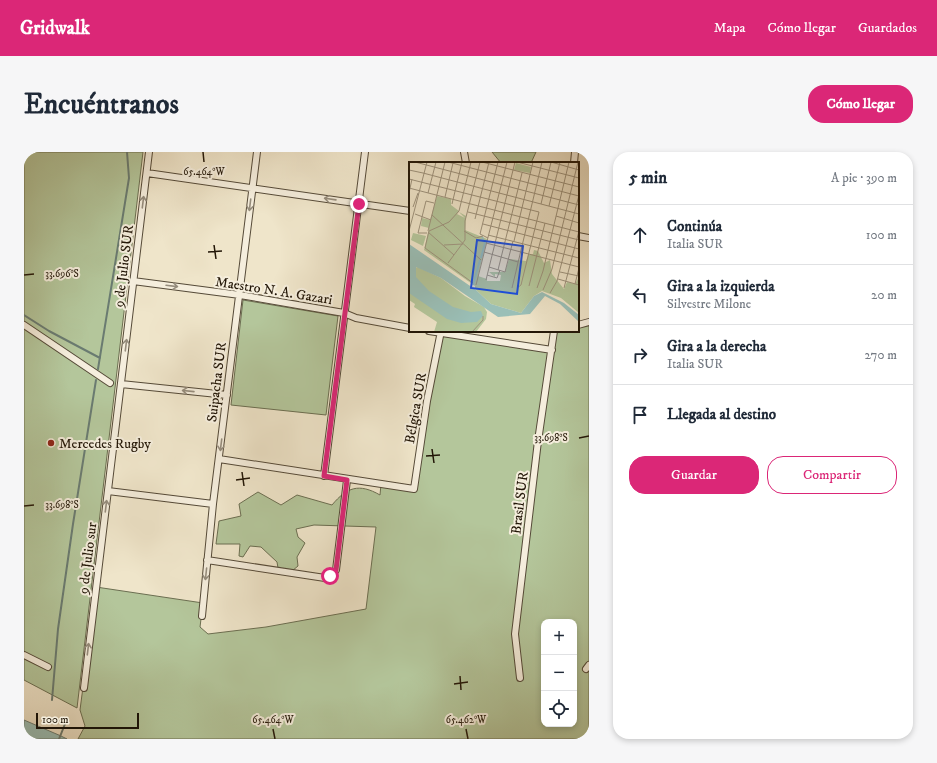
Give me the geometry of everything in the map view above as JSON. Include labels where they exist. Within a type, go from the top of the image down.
[{"type":"street","name":"9 de Julio SUR","points":[[121,384],[150,152]]},
{"type":"street","name":"Suipacha SUR","points":[[202,616],[213,504],[257,152]]},
{"type":"street","points":[[324,476],[365,152]]},
{"type":"street","points":[[464,152],[466,162]]},
{"type":"street","points":[[574,162],[575,152]]},
{"type":"street","points":[[147,173],[409,211]]},
{"type":"street","points":[[579,236],[589,238]]},
{"type":"street","name":"Maestro N. A. Gazari","points":[[133,281],[240,295],[344,313],[356,318],[409,328]]},
{"type":"street","points":[[579,325],[589,322]]},
{"type":"street","points":[[24,325],[110,383]]},
{"type":"street","points":[[441,332],[552,350]]},
{"type":"street","name":"Bélgica SUR","points":[[347,480],[414,489],[427,401],[441,332]]},
{"type":"street","name":"Brasil SUR","points":[[520,678],[515,634],[538,440],[554,332]]},
{"type":"street","points":[[121,384],[227,395]]},
{"type":"street","name":"9 de Julio sur","points":[[84,688],[121,384]]},
{"type":"street","points":[[208,560],[325,578],[330,576],[336,570],[347,480],[219,460]]},
{"type":"street","points":[[108,491],[213,504]]},
{"type":"street","points":[[24,655],[48,667]]},
{"type":"green space","points":[[24,152],[143,152],[77,708],[24,680]]},
{"type":"green space","points":[[492,152],[536,152],[531,162],[500,162]]},
{"type":"green space","points":[[243,300],[338,316],[326,415],[231,405]]},
{"type":"green space","points":[[589,322],[589,739],[78,739],[85,726],[80,710],[96,587],[203,603],[200,627],[208,634],[266,627],[366,609],[376,527],[314,525],[296,529],[298,537],[305,543],[297,557],[298,566],[292,571],[278,568],[277,562],[261,547],[250,546],[243,557],[239,556],[240,544],[216,544],[219,521],[241,516],[239,504],[258,492],[281,505],[297,495],[332,505],[343,494],[354,489],[366,489],[380,495],[381,484],[414,489],[441,333],[552,350],[554,332],[579,332],[579,325]]},
{"type":"water","points":[[24,720],[61,736],[67,739],[24,739]]},
{"type":"waterway","points":[[98,369],[129,178],[127,152]]},
{"type":"waterway","points":[[24,315],[49,331],[100,358]]},
{"type":"waterway","points":[[52,700],[58,629],[96,380]]},
{"type":"waterway","points":[[59,739],[65,724]]},
{"type":"place","name":"Mercedes Rugby","points":[[51,443]]},
{"type":"route","points":[[330,576],[336,570],[347,480],[324,476],[359,204]]}]
